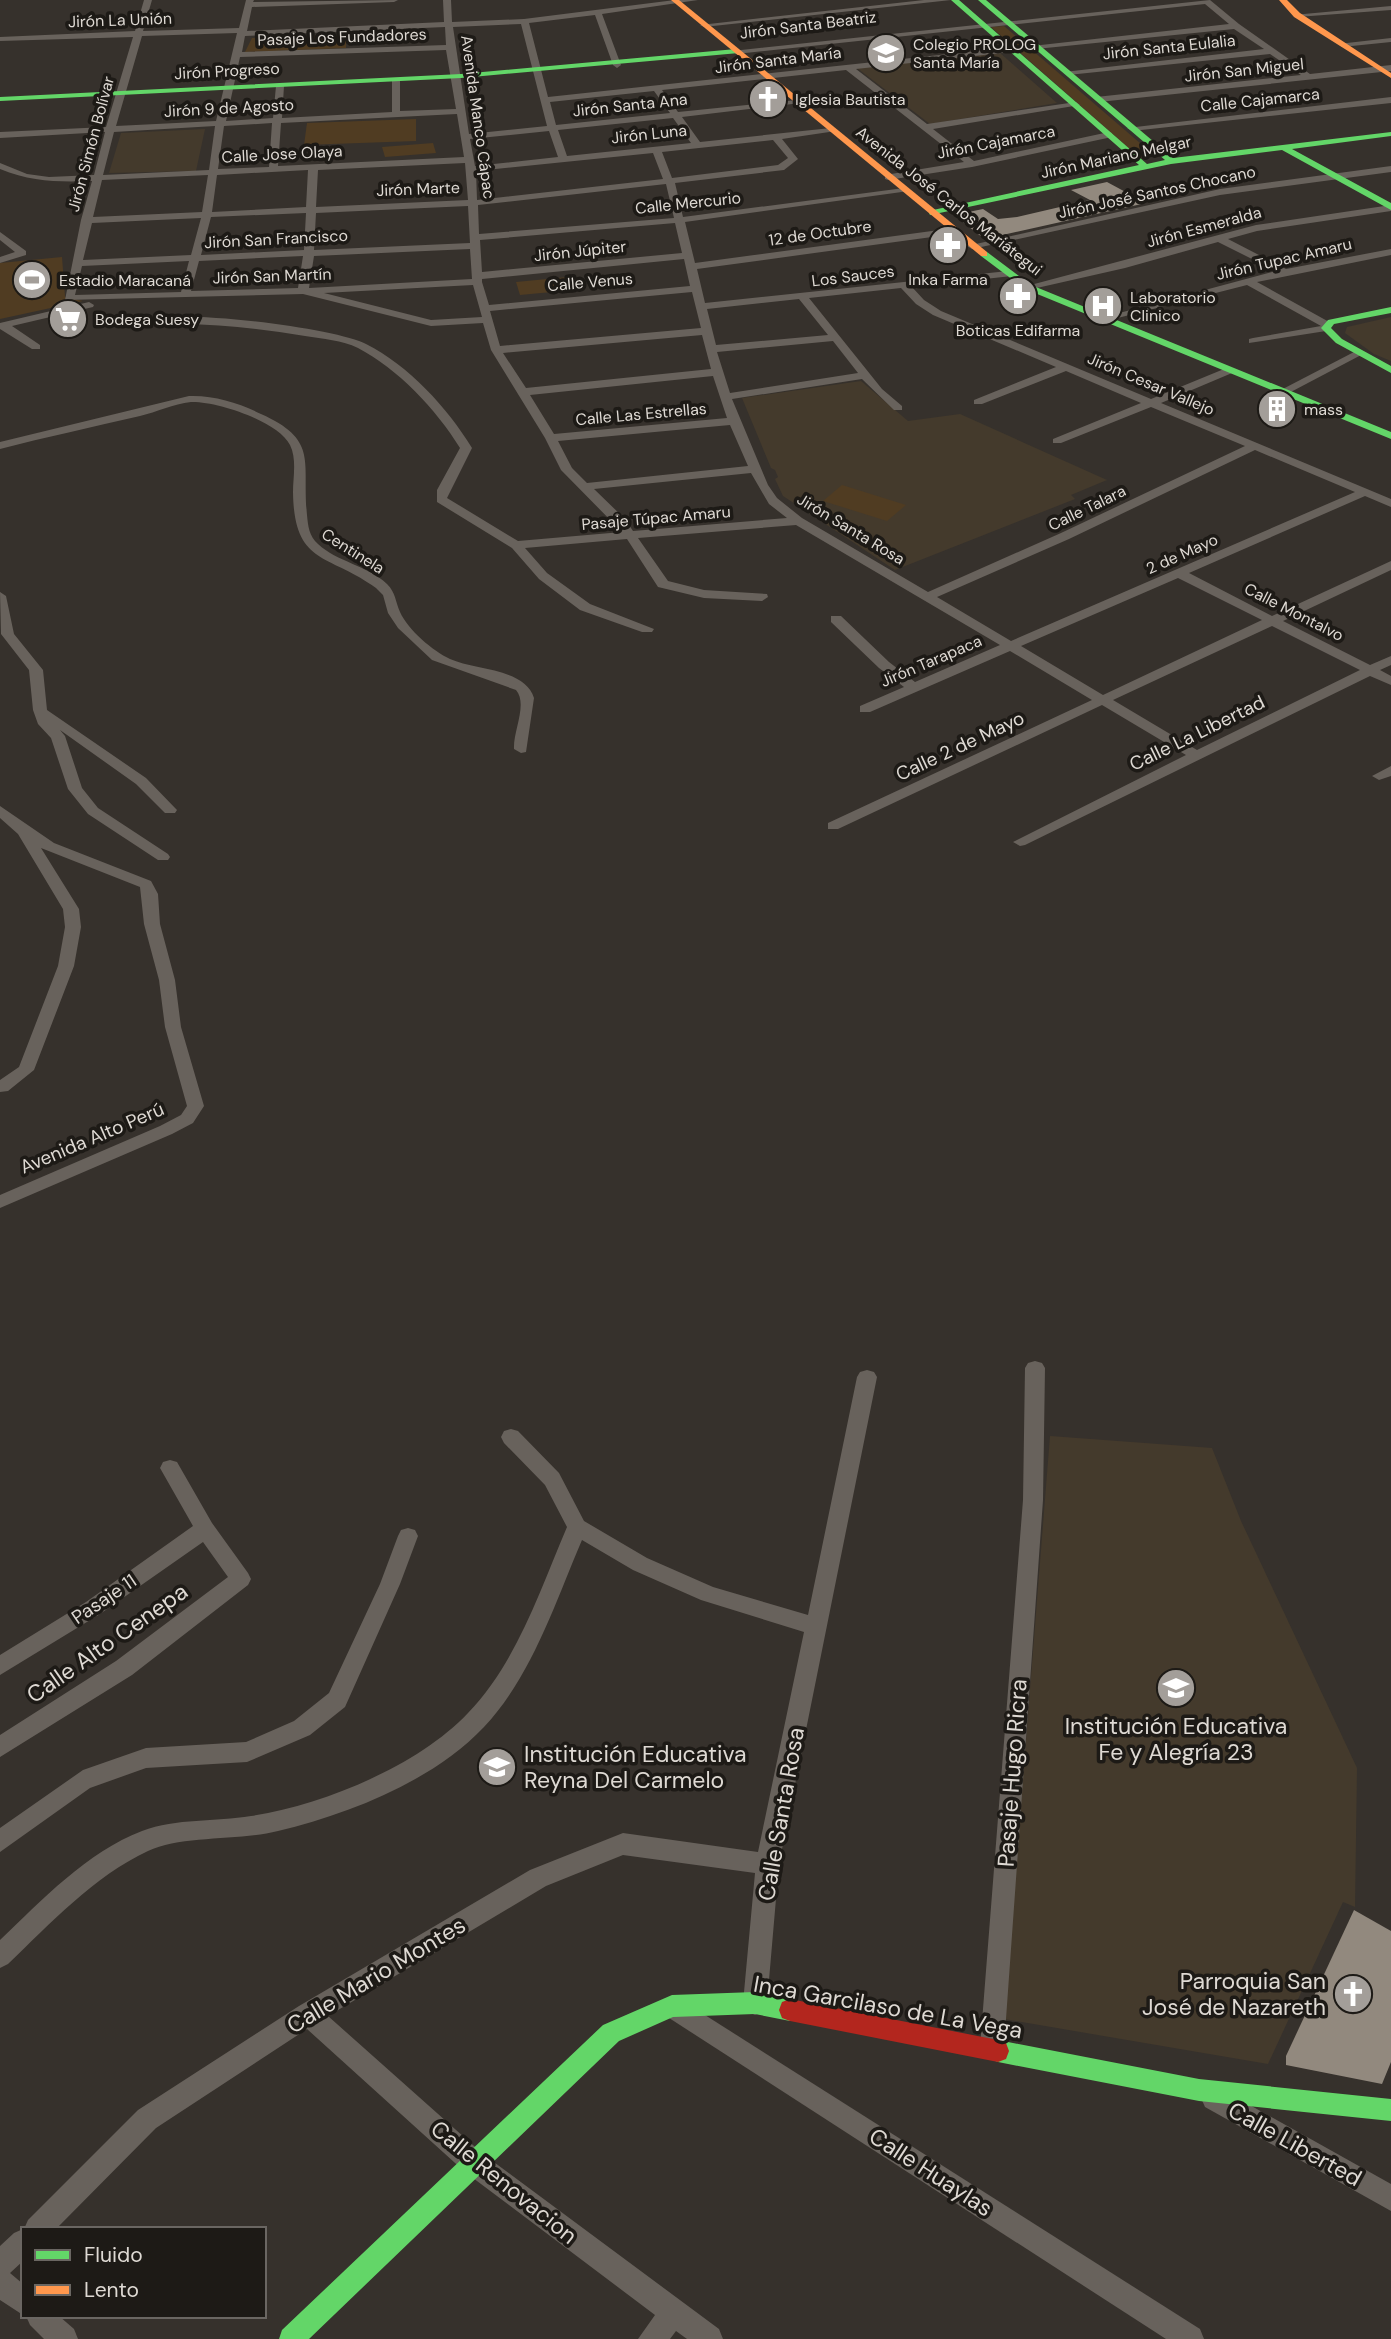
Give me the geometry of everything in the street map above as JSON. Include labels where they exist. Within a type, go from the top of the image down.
[{"type":"street","name":"Jirón Simón Bolívar","points":[[69,298],[97,178],[148,0]]},
{"type":"street","points":[[352,16],[394,0]]},
{"type":"street","name":"Avenida Manco Cápac","points":[[447,0],[447,26],[470,164],[477,279],[496,350],[551,438],[567,470],[621,522],[663,584],[704,594],[762,597]]},
{"type":"street","points":[[185,295],[207,214],[220,125],[235,55],[250,3],[447,26],[524,21],[694,0]]},
{"type":"street","points":[[705,26],[947,0]]},
{"type":"street","points":[[956,0],[1145,166]]},
{"type":"street","points":[[982,0],[1171,161]]},
{"type":"street","points":[[1283,0],[1297,15],[1388,71]]},
{"type":"street","name":"Avenida José Carlos Mariátegui","points":[[676,1],[904,191],[1007,274],[1028,287],[1391,436]]},
{"type":"street","points":[[1206,1],[1236,26],[1309,77]]},
{"type":"street","name":"Jirón Santa Beatriz","points":[[455,78],[617,65],[1206,1]]},
{"type":"street","points":[[1297,15],[1391,8]]},
{"type":"street","points":[[598,13],[617,65]]},
{"type":"street","name":"Jirón La Unión","points":[[0,39],[241,32],[352,16]]},
{"type":"street","points":[[351,51],[352,16]]},
{"type":"street","points":[[524,21],[540,71],[551,130],[563,159]]},
{"type":"street","points":[[1036,46],[1236,26]]},
{"type":"street","points":[[1342,44],[1391,40]]},
{"type":"street","name":"Pasaje Los Fundadores","points":[[235,55],[450,47]]},
{"type":"street","name":"Jirón Santa María","points":[[547,100],[1011,49]]},
{"type":"street","name":"Jirón Santa Eulalia","points":[[1068,72],[1272,51]]},
{"type":"street","points":[[848,66],[972,164]]},
{"type":"street","name":"Jirón San Miguel","points":[[1099,99],[1388,71]]},
{"type":"street","name":"Jirón Progreso","points":[[0,99],[455,78]]},
{"type":"street","points":[[396,81],[396,114]]},
{"type":"street","points":[[273,169],[280,86]]},
{"type":"street","points":[[656,88],[697,145]]},
{"type":"street","name":"Calle Cajamarca","points":[[1132,128],[1391,100]]},
{"type":"street","name":"Jirón Santa Ana","points":[[465,137],[797,103]]},
{"type":"street","points":[[925,127],[1076,105]]},
{"type":"street","name":"Jirón 9 de Agosto","points":[[0,135],[460,111]]},
{"type":"street","name":"Jirón Luna","points":[[470,164],[563,159],[831,131]]},
{"type":"street","name":"Jirón Mariano Melgar","points":[[933,213],[1171,161],[1391,134]]},
{"type":"street","name":"Jirón Cajamarca","points":[[888,177],[972,164],[1109,135]]},
{"type":"street","name":"Jirón Marte","points":[[86,220],[474,203],[670,183],[781,168],[790,164],[793,159],[776,136]]},
{"type":"street","points":[[1283,147],[1391,207]]},
{"type":"street","name":"Jirón Santa Rosa","points":[[656,149],[670,183],[725,397],[753,468],[773,501],[799,521],[1196,755]]},
{"type":"street","name":"Calle Jose Olaya","points":[[0,166],[41,180],[273,169],[470,164]]},
{"type":"street","points":[[303,292],[309,253],[313,168]]},
{"type":"street","name":"Jirón José Santos Chocano","points":[[972,246],[1220,192],[1391,169]]},
{"type":"street","name":"Calle Mercurio","points":[[475,241],[679,220],[904,191]]},
{"type":"street","name":"Jirón Esmeralda","points":[[1028,287],[1298,220],[1391,207]]},
{"type":"street","name":"12 de Octubre","points":[[688,261],[954,231]]},
{"type":"street","points":[[0,235],[22,253],[0,260]]},
{"type":"street","points":[[1218,238],[1285,272]]},
{"type":"street","name":"Jirón San Francisco","points":[[78,263],[309,253],[475,241]]},
{"type":"street","name":"Jirón Tupac Amaru","points":[[1102,319],[1285,272],[1391,252]]},
{"type":"street","name":"Jirón Júpiter","points":[[477,279],[688,261]]},
{"type":"street","name":"Los Sauces","points":[[702,306],[804,298],[1007,274]]},
{"type":"street","name":"Jirón San Martín","points":[[69,298],[303,292],[477,279]]},
{"type":"street","points":[[1249,282],[1326,326],[1329,334],[1358,354],[1391,370]]},
{"type":"street","name":"Jirón Cesar Vallejo","points":[[905,286],[937,313],[1391,503]]},
{"type":"street","name":"Calle Venus","points":[[303,292],[431,323],[698,288]]},
{"type":"street","points":[[804,298],[878,391],[898,408]]},
{"type":"street","points":[[1,326],[89,305],[103,299]]},
{"type":"street","points":[[1253,341],[1391,310]]},
{"type":"street","points":[[140,323],[212,318],[323,336],[362,346],[410,382],[457,430],[466,448],[462,465],[444,482],[441,499],[516,545],[543,576],[585,607],[647,629]]},
{"type":"street","points":[[1,326],[36,347]]},
{"type":"street","points":[[496,350],[706,331]]},
{"type":"street","points":[[711,349],[835,338]]},
{"type":"street","points":[[1283,392],[1358,354]]},
{"type":"street","points":[[978,402],[1068,366]]},
{"type":"street","points":[[1057,441],[1228,371]]},
{"type":"street","points":[[523,393],[717,372]]},
{"type":"street","points":[[725,397],[865,374]]},
{"type":"street","name":"Centinela","points":[[0,446],[34,433],[101,422],[196,399],[248,412],[287,431],[299,445],[299,503],[302,528],[309,542],[373,580],[389,593],[393,612],[401,624],[440,659],[515,683],[526,692],[529,704],[518,735],[521,749]]},
{"type":"street","name":"Calle Las Estrellas","points":[[551,438],[734,421]]},
{"type":"street","name":"Calle Talara","points":[[929,596],[1065,536],[1257,445]]},
{"type":"street","points":[[583,487],[753,468]]},
{"type":"street","name":"2 de Mayo","points":[[1011,646],[1365,492]]},
{"type":"street","name":"Pasaje Túpac Amaru","points":[[516,545],[799,521]]},
{"type":"street","points":[[1104,701],[1391,565]]},
{"type":"street","name":"Calle Montalvo","points":[[1181,574],[1391,681]]},
{"type":"street","points":[[0,596],[8,634],[36,670],[40,710],[45,724],[58,736],[75,789],[93,811],[163,858]]},
{"type":"street","points":[[836,619],[867,650],[914,687]]},
{"type":"street","name":"Jirón Tarapaca","points":[[865,709],[1011,646]]},
{"type":"street","name":"Calle La Libertad","points":[[1020,842],[1391,660]]},
{"type":"street","name":"Calle 2 de Mayo","points":[[832,826],[1104,701]]},
{"type":"street","points":[[40,710],[141,781],[170,810]]},
{"type":"street","points":[[0,810],[25,834],[71,909],[73,927],[66,966],[26,1070],[2,1087]]},
{"type":"street","name":"Avenida Alto Perú","points":[[0,1202],[166,1130],[187,1119],[196,1106],[173,1027],[167,980],[152,924],[150,894],[146,884],[98,868],[25,834]]},
{"type":"street","name":"Pasaje Hugo Ricra","points":[[992,2047],[1033,1500],[1035,1368]]},
{"type":"street","name":"Calle Santa Rosa","points":[[755,2003],[767,1864],[867,1377]]},
{"type":"street","points":[[511,1437],[552,1479],[577,1527],[640,1564],[708,1594],[817,1627]]},
{"type":"street","points":[[170,1468],[205,1529]]},
{"type":"street","points":[[0,1956],[112,1858],[146,1840],[256,1826],[343,1799],[392,1780],[432,1755],[475,1722],[506,1681],[525,1647],[577,1527]]},
{"type":"street","name":"Calle Alto Cenepa","points":[[0,1747],[124,1668],[241,1579],[205,1529]]},
{"type":"street","name":"Pasaje 11","points":[[0,1666],[93,1608],[205,1529]]},
{"type":"street","points":[[0,1841],[83,1780],[146,1758],[247,1752],[302,1728],[337,1700],[390,1584],[408,1536]]},
{"type":"street","name":"Calle Mario Montes","points":[[39,2227],[147,2119],[308,2014],[538,1878],[623,1844],[767,1864]]},
{"type":"street","name":"Inca Garcilaso de La Vega","points":[[291,2339],[611,2033],[672,2006],[755,2003],[992,2047],[1199,2090],[1391,2110]]},
{"type":"street","name":"Calle Huaylas","points":[[672,2006],[1190,2339]]},
{"type":"street","name":"Calle Renovacion","points":[[308,2014],[474,2163],[709,2339]]},
{"type":"street","name":"Calle Liberted","points":[[1199,2090],[1391,2198]]},
{"type":"street","points":[[0,2265],[21,2244]]},
{"type":"street","points":[[0,2282],[21,2300]]},
{"type":"street","points":[[652,2339],[673,2314]]},
{"type":"street","points":[[41,2318],[64,2339]]},
{"type":"shaded area","points":[[1004,26],[1155,156],[1140,158],[991,27]]},
{"type":"shaded area","points":[[346,35],[346,48],[245,52],[252,38]]},
{"type":"shaded area","points":[[1000,53],[1057,103],[930,124],[857,68]]},
{"type":"shaded area","points":[[416,119],[416,141],[304,145],[307,123]]},
{"type":"shaded area","points":[[205,129],[196,171],[109,173],[121,133]]},
{"type":"shaded area","points":[[433,143],[436,153],[385,157],[382,147]]},
{"type":"shaded area","name":"Estadio Maracaná","points":[[62,257],[65,297],[83,301],[0,319],[0,263]]},
{"type":"shaded area","points":[[568,277],[573,290],[520,295],[516,282]]},
{"type":"shaded area","points":[[1391,317],[1391,361],[1374,354],[1345,333],[1347,327]]},
{"type":"shaded area","points":[[861,381],[908,421],[960,414],[1107,480],[1071,495],[1075,499],[895,570],[783,496],[775,479],[778,477],[771,468],[742,398]]},
{"type":"shaded area","points":[[842,485],[906,505],[887,521],[823,501]]},
{"type":"shaded area","name":"Institución Educativa Fe y Alegría 23","points":[[1050,1436],[1212,1448],[1241,1521],[1357,1768],[1355,1907],[1343,1902],[1268,2064],[1004,2019]]},
{"type":"building","points":[[1107,182],[1146,203],[989,238],[982,237],[954,215],[983,209],[998,219],[1017,217],[1090,200],[1071,190]]},
{"type":"building","name":"Parroquia San José de Nazareth","points":[[1354,1910],[1391,1931],[1391,2062],[1382,2084],[1286,2065],[1286,2056]]},
{"type":"traffic: fast","points":[[955,0],[1145,166]]},
{"type":"traffic: fast","points":[[982,0],[1171,161]]},
{"type":"traffic: fast","points":[[0,99],[461,76],[736,51]]},
{"type":"traffic: fast","points":[[933,213],[1171,161],[1391,134]]},
{"type":"traffic: fast","points":[[1283,147],[1391,207]]},
{"type":"traffic: fast","points":[[984,254],[1028,287],[1391,436]]},
{"type":"traffic: fast","points":[[1391,310],[1331,322],[1326,328],[1339,341],[1391,370]]},
{"type":"traffic: fast","points":[[291,2339],[611,2033],[672,2006],[755,2003],[790,2010]]},
{"type":"traffic: fast","points":[[998,2051],[1199,2090],[1391,2110]]},
{"type":"traffic: slow","points":[[675,0],[984,254]]},
{"type":"traffic: slow","points":[[1283,0],[1297,15],[1391,76]]},
{"type":"traffic: jam","points":[[790,2010],[998,2051]]},
{"type":"place","name":"Colegio PROLOG Santa María","points":[[886,53]]},
{"type":"place","name":"Iglesia Bautista","points":[[768,99]]},
{"type":"place","name":"Inka Farma","points":[[948,245]]},
{"type":"place","name":"Estadio Maracaná","points":[[32,280]]},
{"type":"place","name":"Boticas Edifarma","points":[[1018,296]]},
{"type":"place","name":"Laboratorio Clinico","points":[[1103,306]]},
{"type":"place","name":"Bodega Suesy","points":[[68,319]]},
{"type":"place","name":"mass","points":[[1277,409]]},
{"type":"place","name":"Institución Educativa Fe y Alegría 23","points":[[1176,1688]]},
{"type":"place","name":"Institución Educativa Reyna Del Carmelo","points":[[497,1767]]},
{"type":"place","name":"Parroquia San José de Nazareth","points":[[1353,1994]]}]
